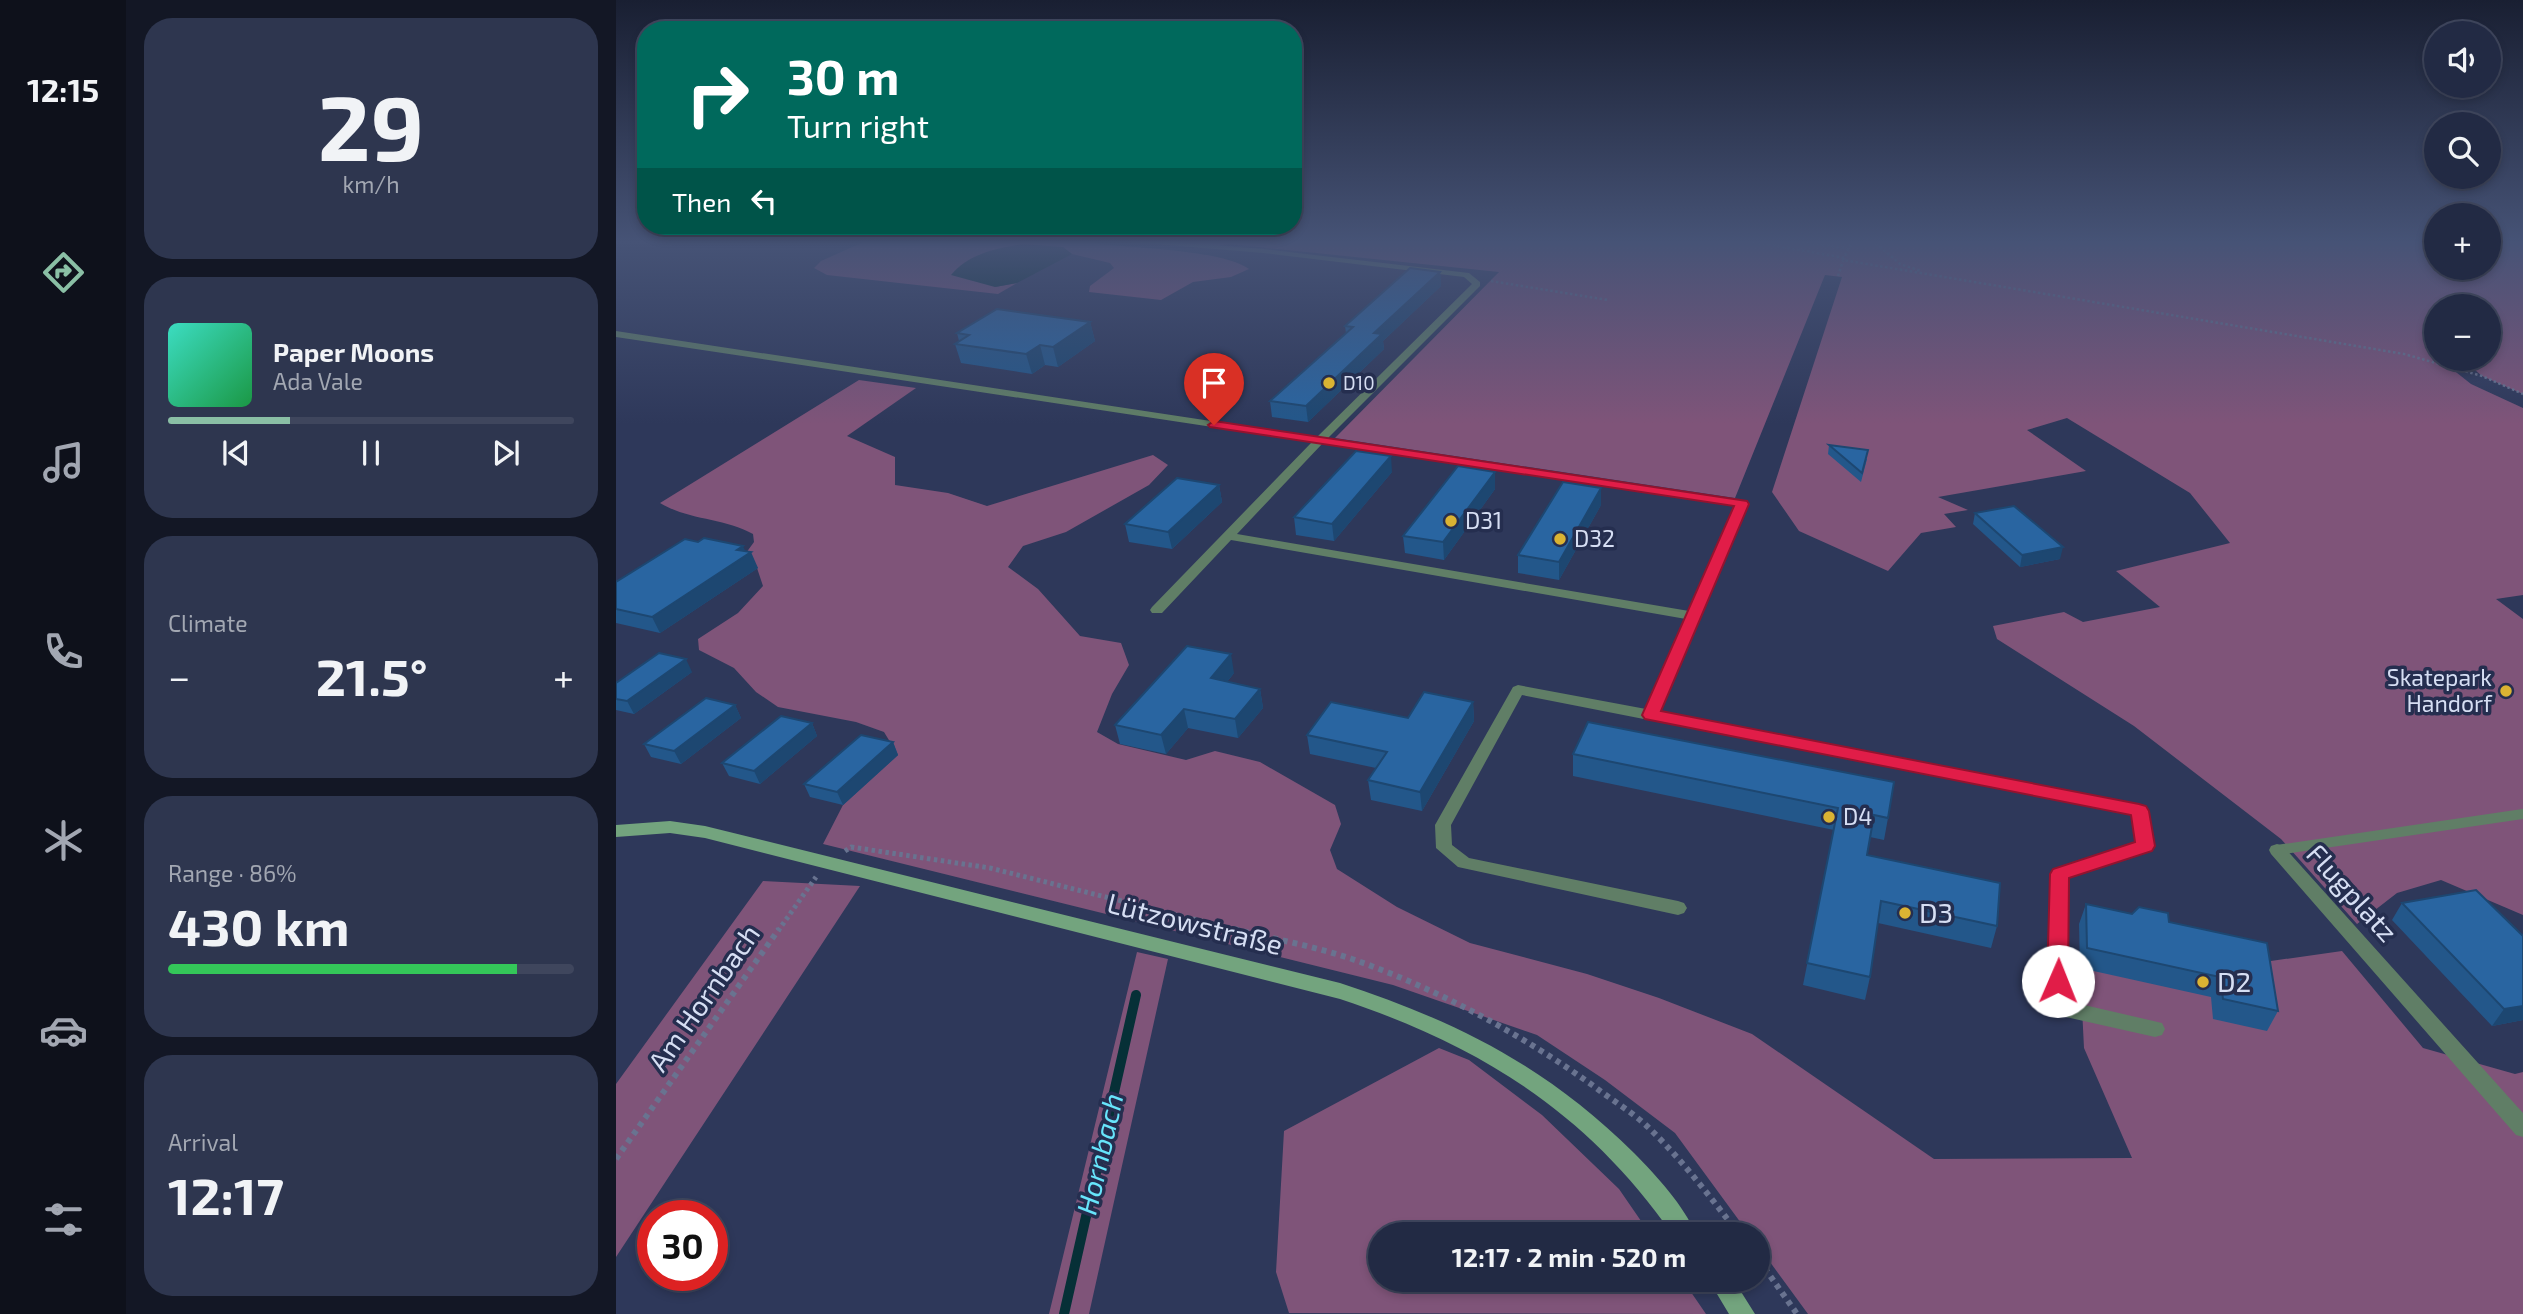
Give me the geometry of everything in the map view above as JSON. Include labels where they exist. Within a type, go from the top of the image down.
[{"type":"street","points":[[1157,610],[1319,441],[1459,301]]},
{"type":"street","points":[[616,334],[1742,504],[1651,715]]},
{"type":"street","points":[[1227,536],[1694,616]]},
{"type":"street","points":[[1678,908],[1464,863],[1444,848],[1443,825],[1518,690],[2139,811],[2145,846],[2059,874],[2057,1007],[2155,1029]]},
{"type":"street","name":"Lützowstraße","points":[[616,831],[670,827],[705,832],[1340,991],[1420,1017],[1509,1062],[1563,1102],[1641,1175],[1676,1222]]},
{"type":"street","name":"Flugplatz","points":[[2277,850],[2523,1128]]},
{"type":"street","points":[[1728,1292],[1743,1314]]},
{"type":"lane","name":"Flugplatz","points":[[2277,850],[2523,814]]},
{"type":"path","points":[[2087,301],[2404,354],[2482,376],[2523,394]]},
{"type":"path","name":"Am Hornbach","points":[[616,1159],[827,862]]},
{"type":"path","points":[[1770,1276],[1797,1314]]},
{"type":"shaded area","points":[[1470,301],[1814,301],[1735,498],[1335,438]]},
{"type":"shaded area","points":[[1834,301],[2424,301],[2424,371],[2455,371],[2471,384],[2523,408],[2523,595],[2496,599],[2523,619],[2523,915],[2441,880],[2397,893],[2357,924],[2281,839],[2134,726],[1997,639],[1993,626],[2064,612],[2083,622],[2160,607],[2116,571],[2230,543],[2190,493],[2067,418],[2027,430],[2086,471],[1938,497],[1968,510],[1944,514],[1956,527],[1921,533],[1888,571],[1799,531],[1772,492]]},
{"type":"shaded area","points":[[2501,301],[2523,301],[2523,394],[2476,371],[2501,371]]},
{"type":"shaded area","points":[[859,380],[916,388],[847,436],[895,457],[895,485],[948,493],[987,506],[1153,455],[1168,465],[1149,485],[1066,532],[1023,546],[1008,567],[1038,589],[1080,636],[1121,643],[1129,665],[1112,694],[1097,732],[1118,744],[1186,760],[1215,751],[1260,762],[1335,805],[1341,824],[1330,850],[1337,869],[1397,907],[1470,943],[1587,974],[1752,1034],[1934,1159],[2132,1158],[2084,1048],[2080,968],[2257,963],[2342,951],[2423,1048],[2515,1074],[2523,1072],[2523,1314],[1808,1314],[1770,1262],[1770,1222],[1740,1222],[1675,1133],[1605,1080],[1537,1035],[1393,985],[823,844],[843,805],[898,755],[884,732],[856,722],[778,707],[756,692],[734,668],[699,650],[698,639],[738,613],[763,586],[757,568],[746,553],[754,542],[753,534],[730,525],[682,513],[660,503]]},
{"type":"shaded area","points":[[763,881],[860,886],[653,1200],[637,1200],[637,1225],[616,1257],[616,1084]]},
{"type":"shaded area","points":[[1137,952],[1168,959],[1089,1314],[1049,1314]]},
{"type":"shaded area","points":[[1439,1048],[1469,1060],[1542,1115],[1619,1189],[1642,1222],[1368,1222],[1368,1292],[1691,1292],[1706,1314],[1289,1313],[1276,1272],[1284,1131]]},
{"type":"building","points":[[1373,301],[1408,301],[1374,333],[1382,334],[1306,406],[1270,401],[1353,327],[1345,326]]},
{"type":"building","points":[[997,309],[1090,322],[1053,347],[1040,345],[1026,354],[955,344],[969,335],[957,333]]},
{"type":"building","points":[[1829,445],[1868,450],[1862,473]]},
{"type":"building","points":[[1356,451],[1391,456],[1332,524],[1294,517]]},
{"type":"building","points":[[1458,466],[1495,472],[1443,542],[1403,536]]},
{"type":"building","points":[[1177,478],[1219,485],[1168,532],[1125,524]]},
{"type":"building","points":[[1563,482],[1601,488],[1559,562],[1518,555]]},
{"type":"building","points":[[2014,506],[2063,547],[2022,555],[1975,513]]},
{"type":"building","points":[[704,538],[743,546],[737,550],[751,552],[652,617],[616,609],[616,582],[685,539],[698,542]]},
{"type":"building","points":[[1187,646],[1231,654],[1211,678],[1260,689],[1235,719],[1184,709],[1161,735],[1115,725]]},
{"type":"building","points":[[659,653],[686,659],[627,701],[616,699],[616,683]]},
{"type":"building","points":[[1424,692],[1473,702],[1420,792],[1368,780],[1387,752],[1307,735],[1331,702],[1408,718]]},
{"type":"building","points":[[706,698],[735,705],[674,751],[644,744]]},
{"type":"building","points":[[781,716],[812,723],[754,771],[722,763]]},
{"type":"building","points":[[1588,722],[1894,782],[1888,818],[1874,815],[1867,855],[2000,883],[1997,926],[1881,901],[1870,977],[1807,963],[1838,808],[1573,754]]},
{"type":"building","points":[[861,735],[893,742],[837,792],[804,784]]},
{"type":"building","points":[[2476,890],[2523,936],[2523,1006],[2504,1009],[2402,903]]},
{"type":"building","points":[[2086,904],[2132,914],[2139,907],[2168,913],[2169,922],[2267,943],[2278,1011],[2223,999],[2220,977],[2087,948]]},
{"type":"waterway","name":"Hornbach","points":[[1064,1314],[1136,995]]},
{"type":"place","name":"D10","points":[[1329,383]]},
{"type":"place","name":"D31","points":[[1451,521]]},
{"type":"place","name":"D32","points":[[1560,539]]},
{"type":"place","name":"Skatepark Handorf","points":[[2506,691]]},
{"type":"place","name":"D4","points":[[1829,817]]},
{"type":"place","name":"D3","points":[[1905,913]]},
{"type":"place","name":"D2","points":[[2203,982]]},
{"type":"route","points":[[1214,425],[1742,504],[1651,715],[2139,811],[2145,846],[2059,874],[2058,981]]}]
